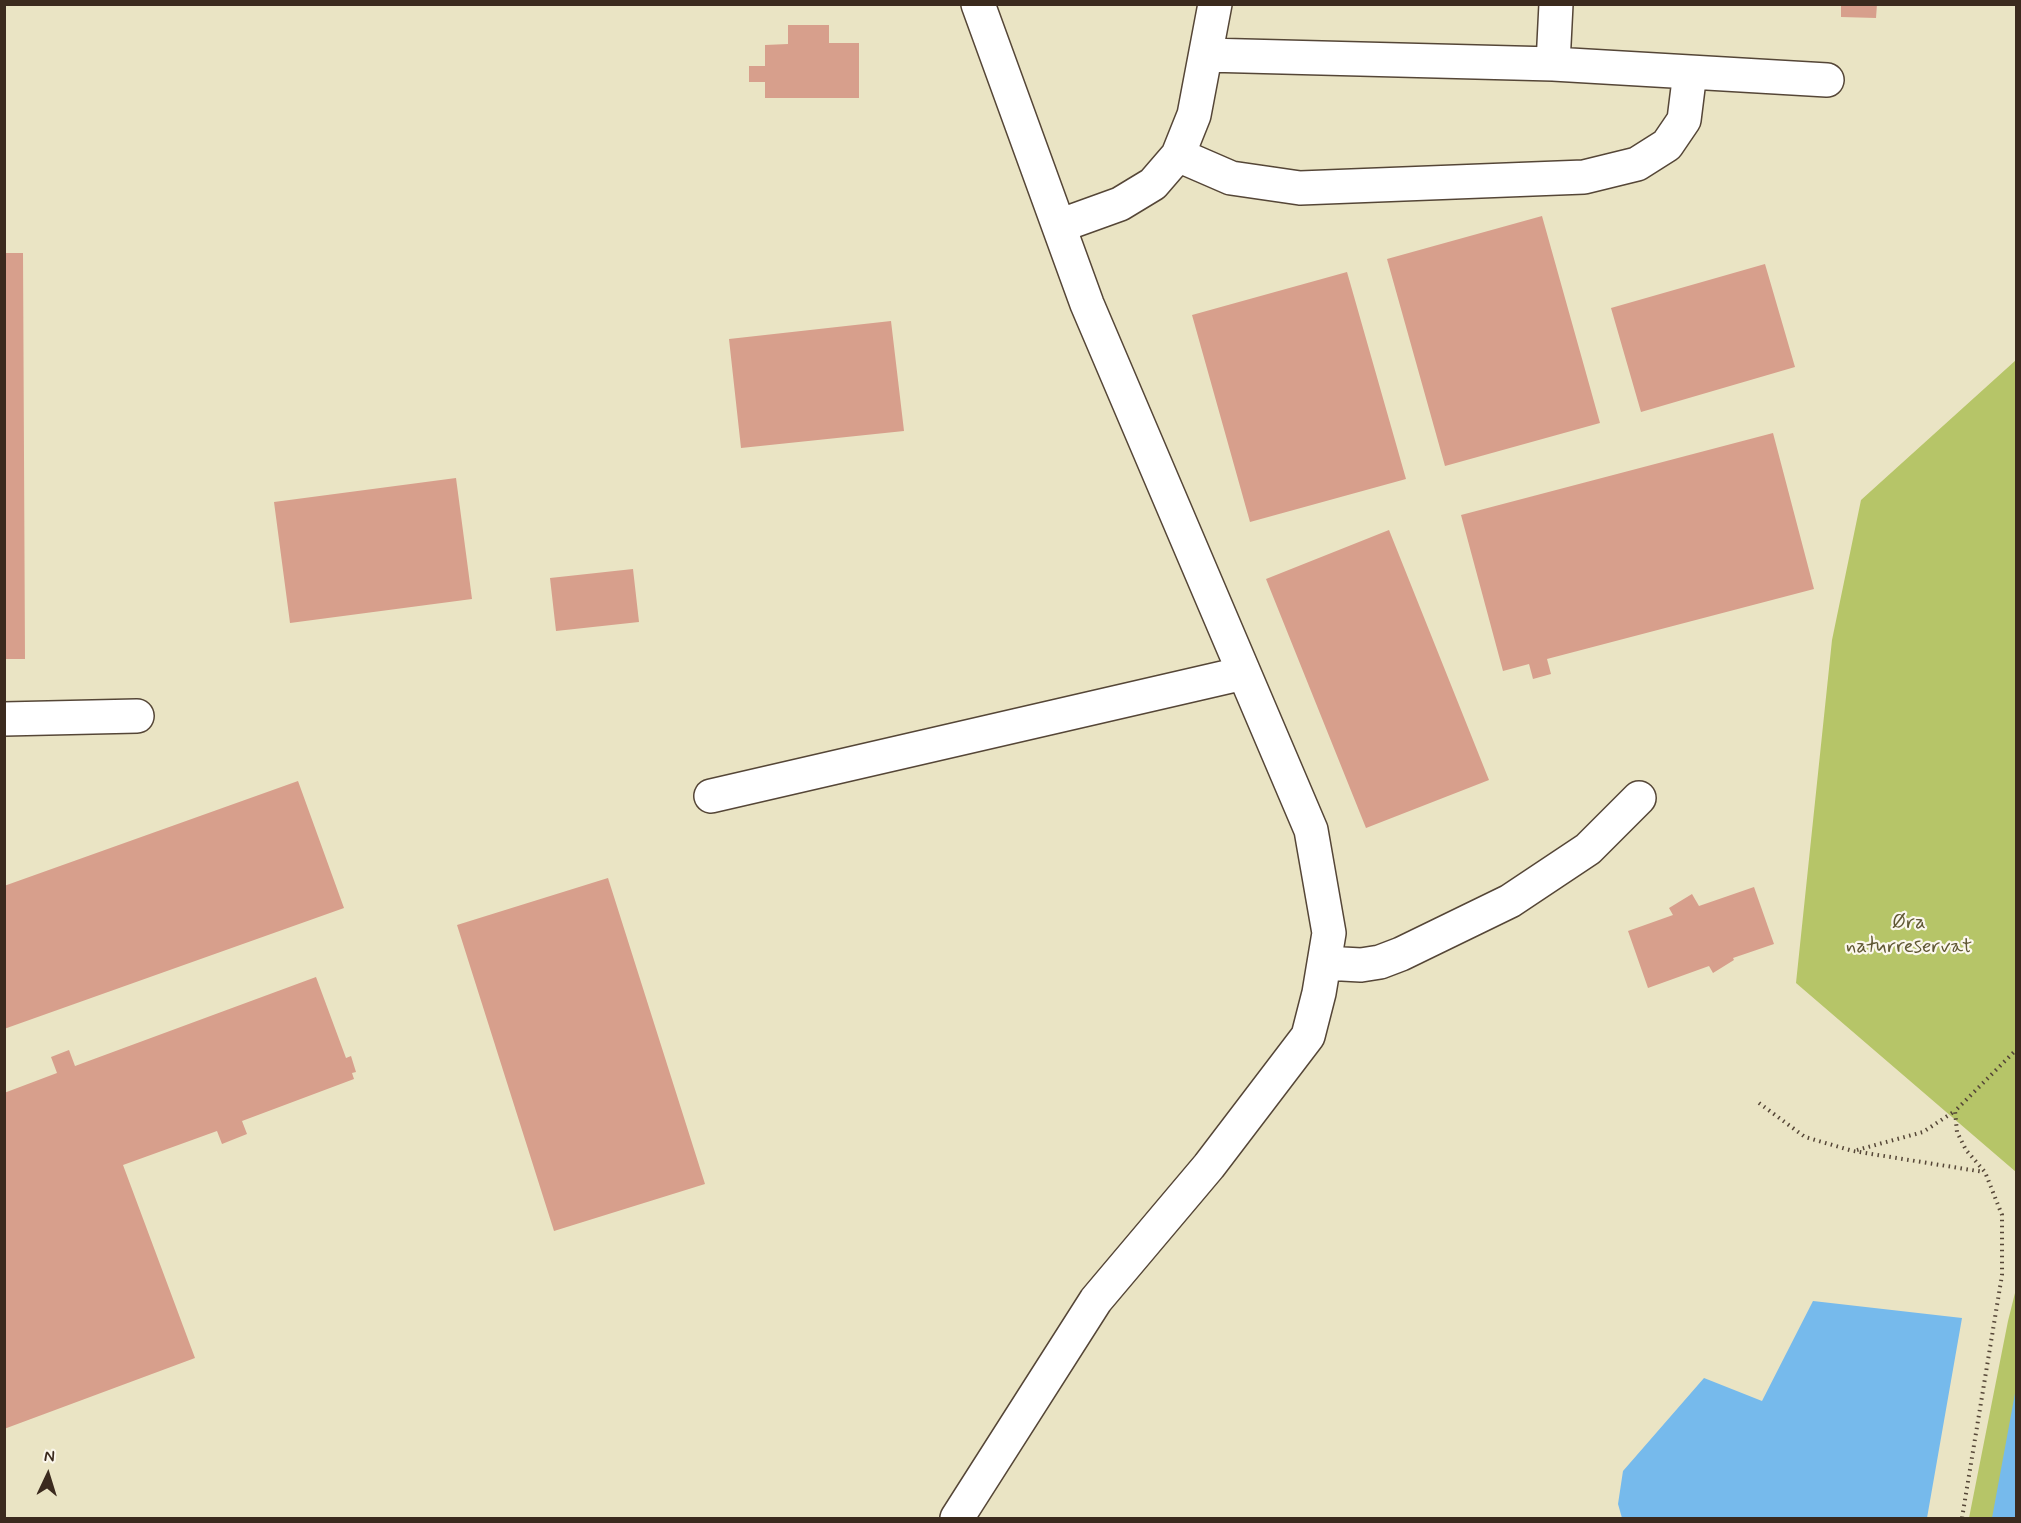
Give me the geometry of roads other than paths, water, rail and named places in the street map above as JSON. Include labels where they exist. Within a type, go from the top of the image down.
[{"type":"street","points":[[957,1518],[1096,1300],[1209,1166],[1308,1036],[1319,993],[1329,933],[1311,830],[1087,304],[978,4]]},
{"type":"street","points":[[1059,226],[1120,204],[1153,184],[1178,155],[1194,115],[1215,4]]},
{"type":"street","points":[[1553,64],[1556,4]]},
{"type":"street","points":[[1206,55],[1553,64],[1827,80]]},
{"type":"street","points":[[1178,155],[1231,178],[1300,188],[1584,177],[1637,164],[1667,145],[1684,120],[1690,72]]},
{"type":"street","points":[[711,796],[1244,673]]},
{"type":"street","points":[[4,719],[137,716]]},
{"type":"street","points":[[1324,963],[1361,965],[1380,962],[1510,901],[1588,849],[1639,798]]},
{"type":"water","points":[[1813,1301],[1962,1318],[1927,1518],[1622,1518],[1618,1504],[1623,1471],[1704,1378],[1762,1401]]},
{"type":"water","points":[[2016,1388],[2016,1518],[1992,1518]]},
{"type":"park label","name":"Øra naturreservat","points":[[1909,936]]}]
